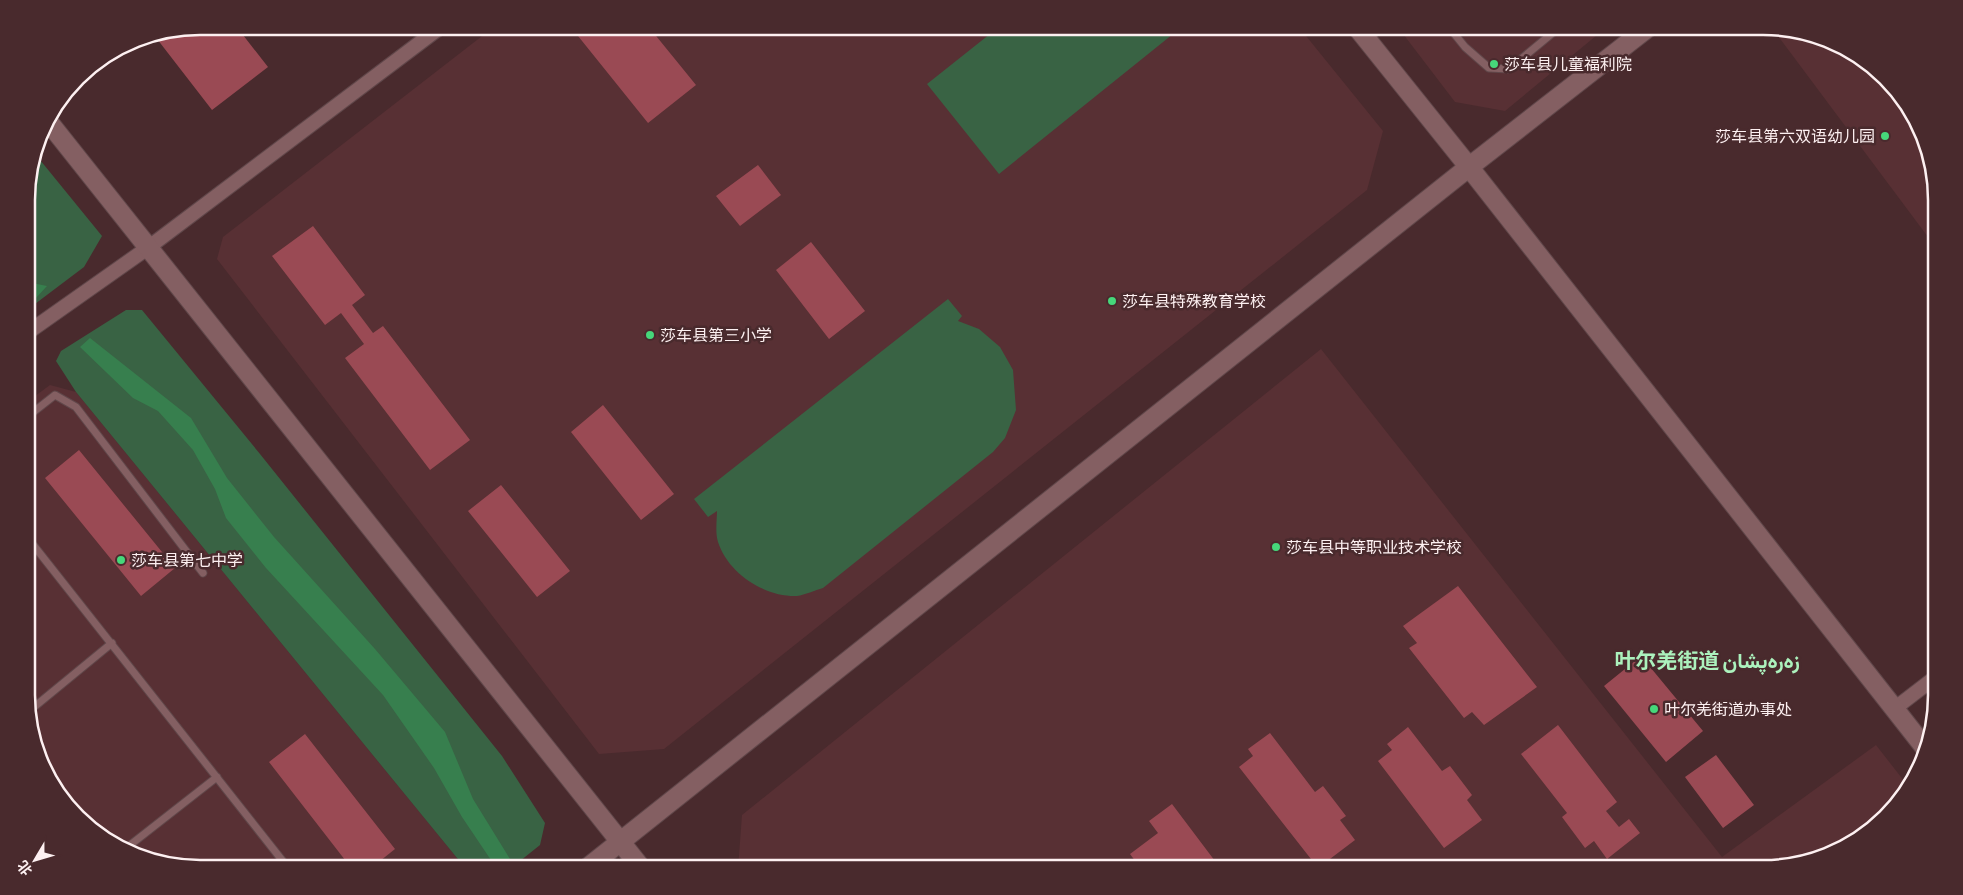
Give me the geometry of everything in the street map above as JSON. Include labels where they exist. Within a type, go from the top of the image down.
[{"type":"street","points":[[35,327],[149,247],[430,35]]},
{"type":"street","points":[[1363,35],[1921,742]]},
{"type":"street","points":[[597,860],[1469,167],[1638,35]]},
{"type":"street","points":[[52,127],[635,860]]},
{"type":"street","points":[[1894,710],[1928,683]]},
{"type":"lane","points":[[1455,35],[1465,47],[1489,68],[1509,69],[1550,35]]},
{"type":"lane","points":[[35,411],[55,395],[76,407],[203,573]]},
{"type":"lane","points":[[35,547],[282,860]]},
{"type":"lane","points":[[35,706],[112,643]]},
{"type":"lane","points":[[131,844],[217,777]]},
{"type":"shaded area","name":"莎车县第三小学","points":[[483,35],[1305,35],[1383,131],[1367,190],[664,749],[599,754],[217,259],[223,237]]},
{"type":"shaded area","points":[[989,35],[1172,35],[999,174],[927,84]]},
{"type":"shaded area","name":"莎车县儿童福利院","points":[[1404,35],[1597,35],[1505,111],[1455,102]]},
{"type":"shaded area","name":"莎车县第六双语幼儿园","points":[[1778,36],[1816,44],[1846,57],[1880,83],[1894,100],[1906,118],[1922,157],[1927,178],[1928,237]]},
{"type":"shaded area","points":[[40,160],[102,236],[84,267],[35,304],[35,189]]},
{"type":"shaded area","points":[[35,284],[47,286],[35,299]]},
{"type":"shaded area","points":[[948,299],[962,316],[958,321],[979,329],[1000,347],[1013,370],[1016,410],[1005,438],[993,452],[823,588],[797,596],[785,595],[760,588],[749,581],[730,564],[723,553],[717,538],[717,511],[708,517],[694,499]]},
{"type":"shaded area","points":[[126,310],[142,310],[502,756],[545,823],[540,845],[521,860],[459,860],[76,392],[56,361],[61,351]]},
{"type":"shaded area","points":[[90,338],[191,418],[227,478],[274,537],[375,649],[445,732],[473,799],[509,860],[491,860],[462,817],[434,768],[383,695],[266,568],[226,518],[215,489],[193,450],[158,411],[133,398],[80,347]]},
{"type":"shaded area","name":"莎车县中等职业技术学校","points":[[1321,349],[1722,857],[1876,745],[1904,781],[1880,812],[1855,832],[1836,843],[1816,851],[1774,860],[739,860],[742,815]]},
{"type":"shaded area","name":"莎车县第七中学","points":[[50,385],[76,392],[459,860],[189,860],[157,854],[117,838],[83,812],[57,778],[41,738],[36,717],[35,396]]},
{"type":"building","points":[[243,35],[268,67],[212,110],[158,41],[178,36]]},
{"type":"building","points":[[577,35],[655,35],[696,85],[648,123]]},
{"type":"building","points":[[758,165],[781,195],[740,226],[716,196]]},
{"type":"building","points":[[313,226],[365,295],[352,305],[373,333],[383,326],[470,440],[430,470],[345,358],[364,344],[341,313],[325,325],[272,256]]},
{"type":"building","points":[[811,242],[865,311],[829,339],[776,270]]},
{"type":"building","points":[[603,405],[674,494],[641,520],[571,432]]},
{"type":"building","points":[[79,450],[175,568],[141,596],[45,478]]},
{"type":"building","points":[[501,485],[570,571],[537,597],[468,511]]},
{"type":"building","points":[[1458,586],[1537,687],[1484,725],[1472,712],[1464,718],[1409,648],[1417,643],[1403,626]]},
{"type":"building","name":"叶尔羌街道办事处","points":[[1641,656],[1703,731],[1666,762],[1604,686]]},
{"type":"building","points":[[1558,725],[1617,802],[1606,811],[1619,827],[1629,819],[1640,833],[1607,859],[1594,841],[1585,848],[1562,817],[1567,813],[1521,754]]},
{"type":"building","points":[[1408,727],[1442,771],[1450,766],[1472,795],[1467,800],[1482,820],[1444,848],[1378,761],[1392,750],[1387,744]]},
{"type":"building","points":[[1270,733],[1315,792],[1323,786],[1346,816],[1340,820],[1355,840],[1329,860],[1312,860],[1239,767],[1253,756],[1248,749]]},
{"type":"building","points":[[305,734],[395,849],[381,860],[345,860],[269,762]]},
{"type":"building","points":[[1716,755],[1754,805],[1723,828],[1685,777]]},
{"type":"building","points":[[1172,804],[1214,860],[1134,860],[1130,854],[1158,833],[1149,821]]},
{"type":"place","name":"莎车县儿童福利院","points":[[1494,64]]},
{"type":"place","name":"莎车县第六双语幼儿园","points":[[1885,136]]},
{"type":"place","name":"莎车县特殊教育学校","points":[[1112,301]]},
{"type":"place","name":"莎车县第三小学","points":[[650,335]]},
{"type":"place","name":"莎车县中等职业技术学校","points":[[1276,547]]},
{"type":"place","name":"莎车县第七中学","points":[[121,560]]},
{"type":"place","name":"叶尔羌街道办事处","points":[[1654,709]]},
{"type":"district","name":"叶尔羌街道 زەرەپشان","points":[[1707,661]]}]
